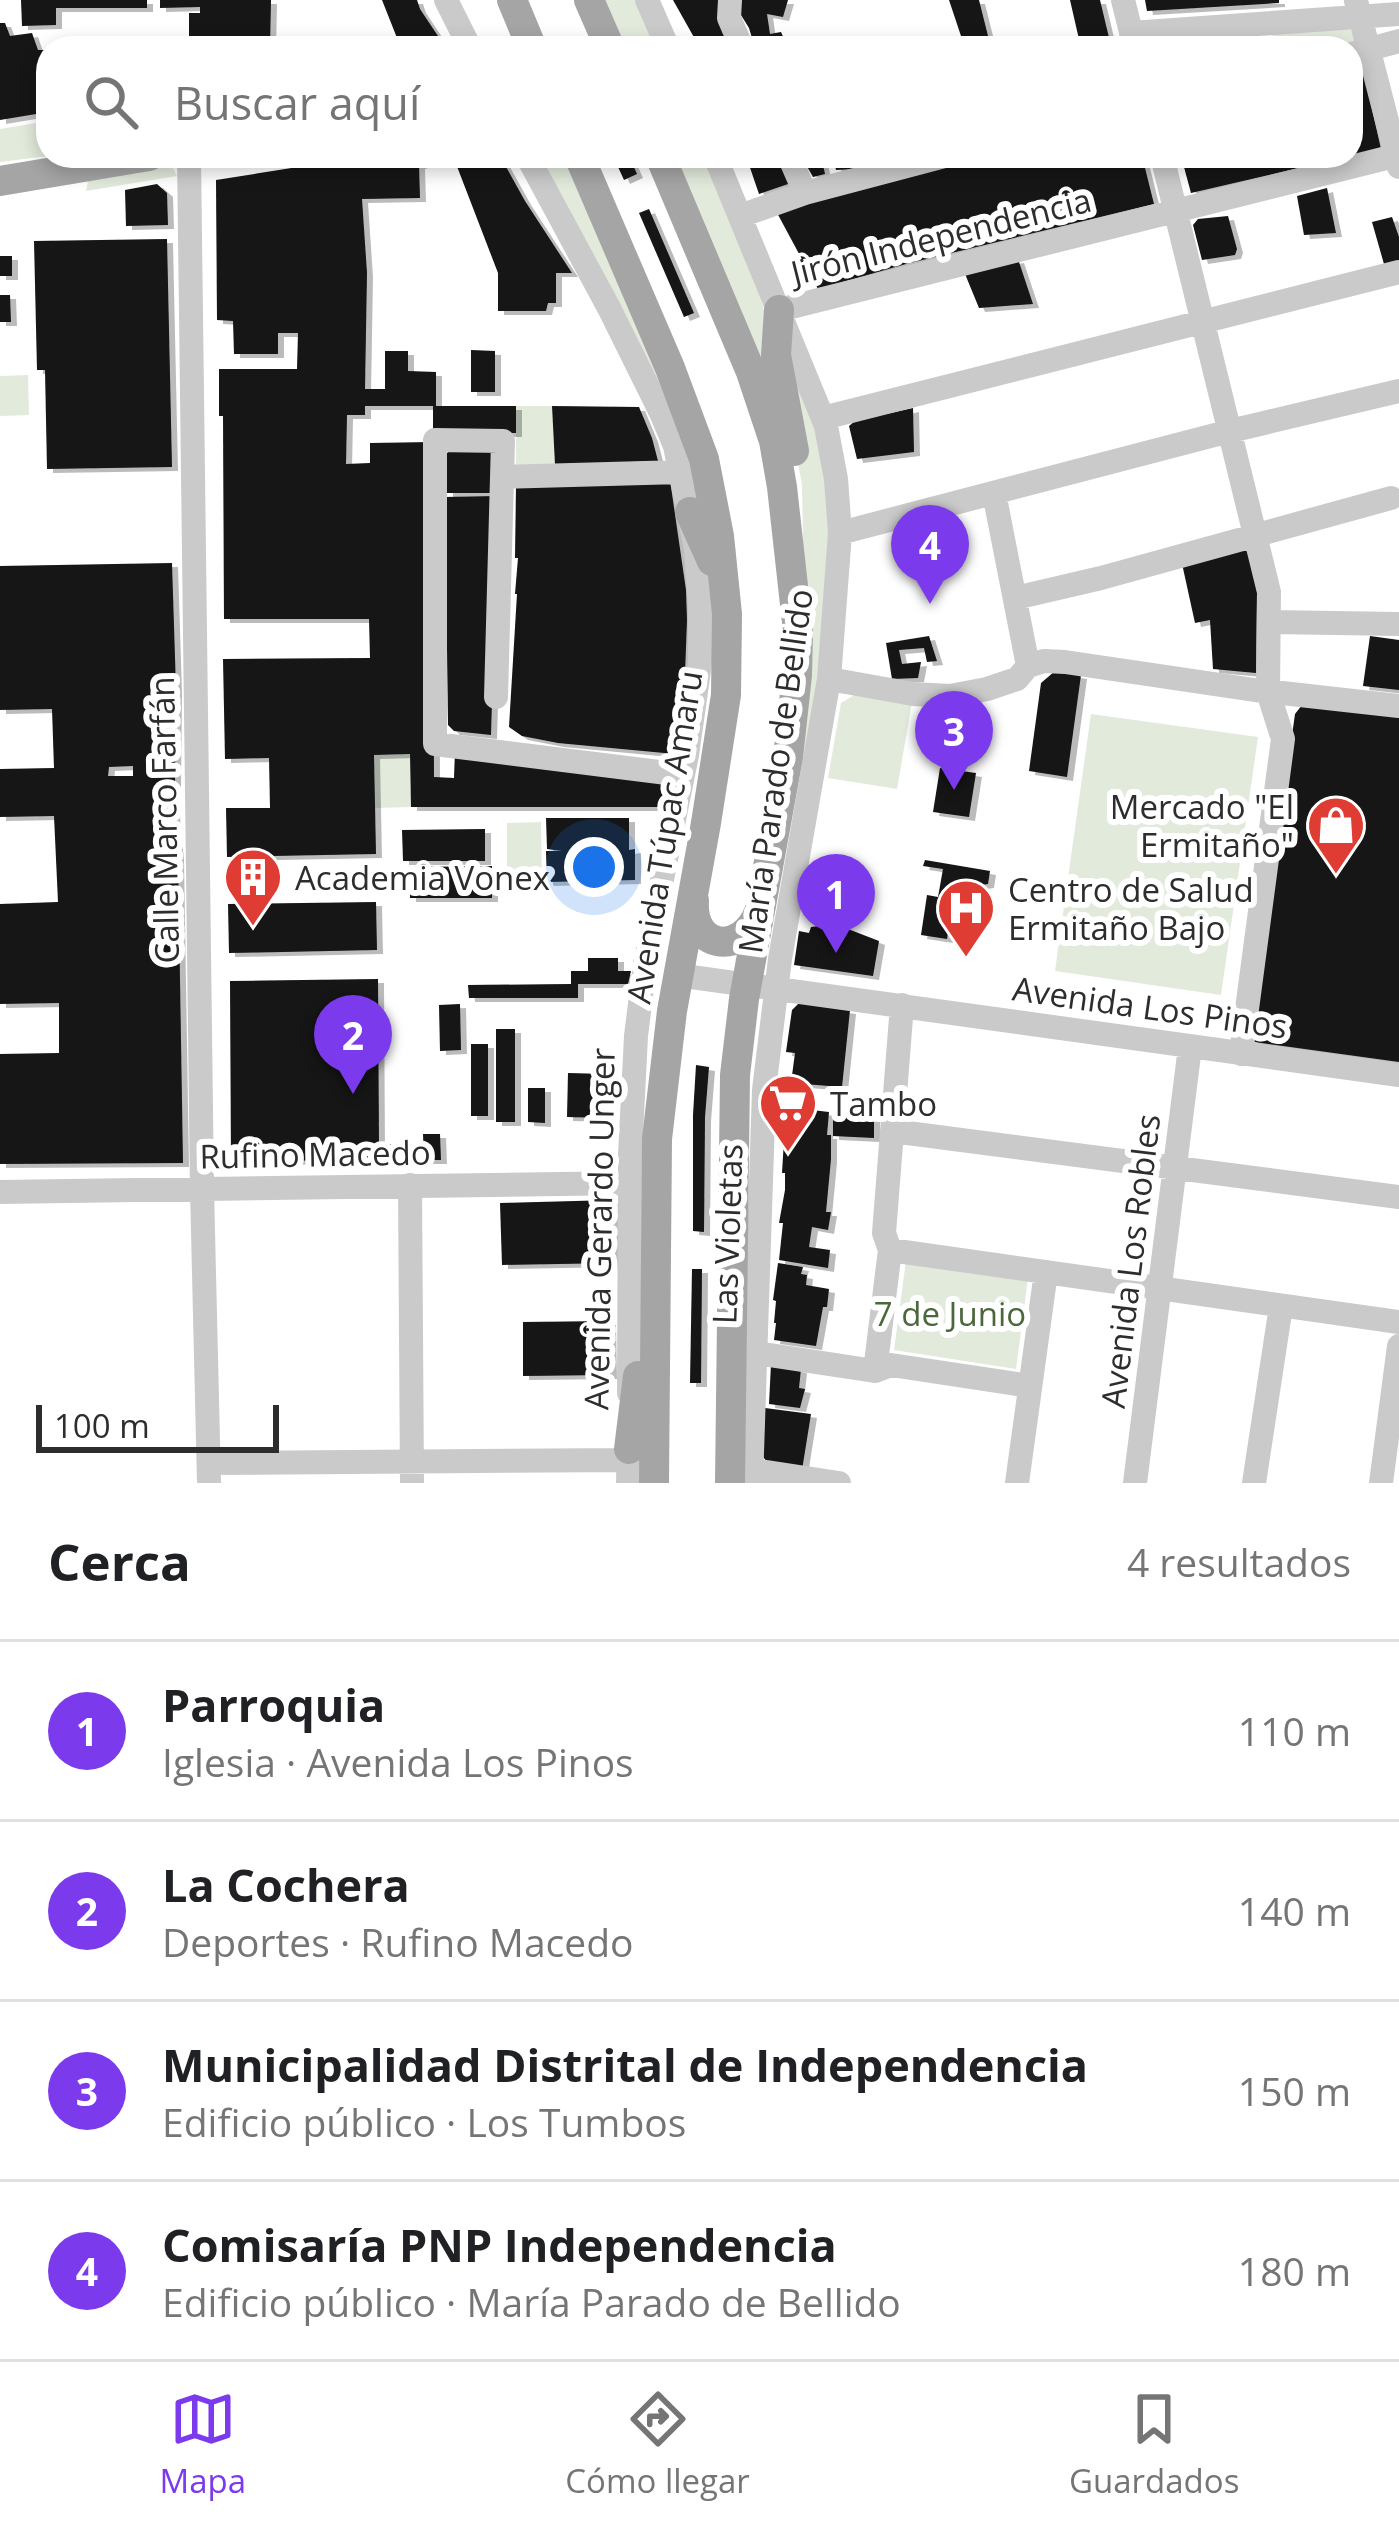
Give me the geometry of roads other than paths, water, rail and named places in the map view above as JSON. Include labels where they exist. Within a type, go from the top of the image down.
[{"type":"main road","points":[[512,0],[527,36]]},
{"type":"main road","points":[[589,0],[605,36]]},
{"type":"main road","points":[[0,181],[77,168]]},
{"type":"main road","name":"Avenida Túpac Amaru","points":[[584,168],[704,459],[725,590],[729,664],[677,975],[657,1138],[654,1483]]},
{"type":"main road","points":[[665,168],[751,372],[774,441],[798,631]]},
{"type":"main road","points":[[694,889],[694,918],[711,939],[726,942],[743,937],[753,927],[801,760],[799,484],[776,355],[779,310]]},
{"type":"main road","points":[[690,512],[725,590]]},
{"type":"main road","points":[[744,1478],[735,1075],[762,986],[760,910]]},
{"type":"main road","points":[[628,1464],[656,1239]]},
{"type":"street","points":[[446,0],[464,36]]},
{"type":"street","points":[[648,0],[663,36]]},
{"type":"street","points":[[730,0],[729,18],[737,36]]},
{"type":"street","points":[[1123,0],[1132,36]]},
{"type":"street","points":[[1167,36],[1358,8],[1399,14]]},
{"type":"street","points":[[1363,51],[1399,41]]},
{"type":"street","points":[[1363,60],[1398,159]]},
{"type":"street","name":"Jirón Independencia","points":[[1363,167],[1398,159]]},
{"type":"street","name":"Calle Marco Farfán","points":[[189,168],[209,1473]]},
{"type":"street","name":"Avenida Gerardo Unger","points":[[533,168],[639,366],[675,446],[696,549],[700,663],[638,1012],[628,1464]]},
{"type":"street","name":"María Parado de Bellido","points":[[720,168],[823,418],[836,479],[840,533],[829,680],[801,760],[762,986]]},
{"type":"street","points":[[794,168],[805,193]]},
{"type":"street","points":[[740,216],[900,168]]},
{"type":"street","points":[[1165,168],[1268,592],[1283,739],[1241,1054]]},
{"type":"street","name":"Jirón Independencia","points":[[779,310],[1360,168]]},
{"type":"street","points":[[823,418],[1399,272]]},
{"type":"street","points":[[840,533],[1230,430],[1399,391]]},
{"type":"street","points":[[496,697],[503,441],[435,440],[435,744],[683,775]]},
{"type":"street","points":[[502,477],[681,472]]},
{"type":"street","points":[[994,493],[1028,666]]},
{"type":"street","points":[[1015,598],[1391,498]]},
{"type":"street","points":[[1269,622],[1399,624]]},
{"type":"street","points":[[829,680],[950,696],[1017,679],[1028,666],[1044,661],[1399,706]]},
{"type":"street","name":"Avenida Los Pinos","points":[[677,975],[1399,1075]]},
{"type":"street","name":"Las Violetas","points":[[744,1478],[756,1353],[764,1090],[762,986]]},
{"type":"street","points":[[875,1371],[890,1250],[884,1234],[902,1005]]},
{"type":"street","name":"Avenida Los Robles","points":[[1135,1483],[1190,1047]]},
{"type":"street","points":[[892,1131],[1399,1197]]},
{"type":"street","name":"Rufino Macedo","points":[[0,1192],[631,1184]]},
{"type":"street","points":[[410,1185],[411,1472]]},
{"type":"street","points":[[890,1250],[1399,1322]]},
{"type":"street","points":[[1016,1483],[1046,1272]]},
{"type":"street","points":[[1254,1483],[1281,1306]]},
{"type":"street","points":[[1381,1483],[1399,1346]]},
{"type":"street","points":[[756,1353],[875,1371],[891,1365],[1030,1386]]},
{"type":"street","points":[[209,1473],[628,1464]]},
{"type":"street","points":[[744,1478],[839,1483]]},
{"type":"place","name":"Comisaría PNP Independencia","points":[[930,604]]},
{"type":"place","name":"Municipalidad Distrital de Independencia","points":[[954,790]]},
{"type":"place","name":"Mercado \"El Ermitaño\"","points":[[1336,876]]},
{"type":"place","name":"Academia Vonex","points":[[253,928]]},
{"type":"place","name":"Parroquia","points":[[836,953]]},
{"type":"place","name":"Centro de Salud Ermitaño Bajo","points":[[966,959]]},
{"type":"place","name":"La Cochera","points":[[353,1094]]},
{"type":"place","name":"Tambo","points":[[788,1154]]},
{"type":"park label","name":"7 de Junio","points":[[950,1313]]}]
